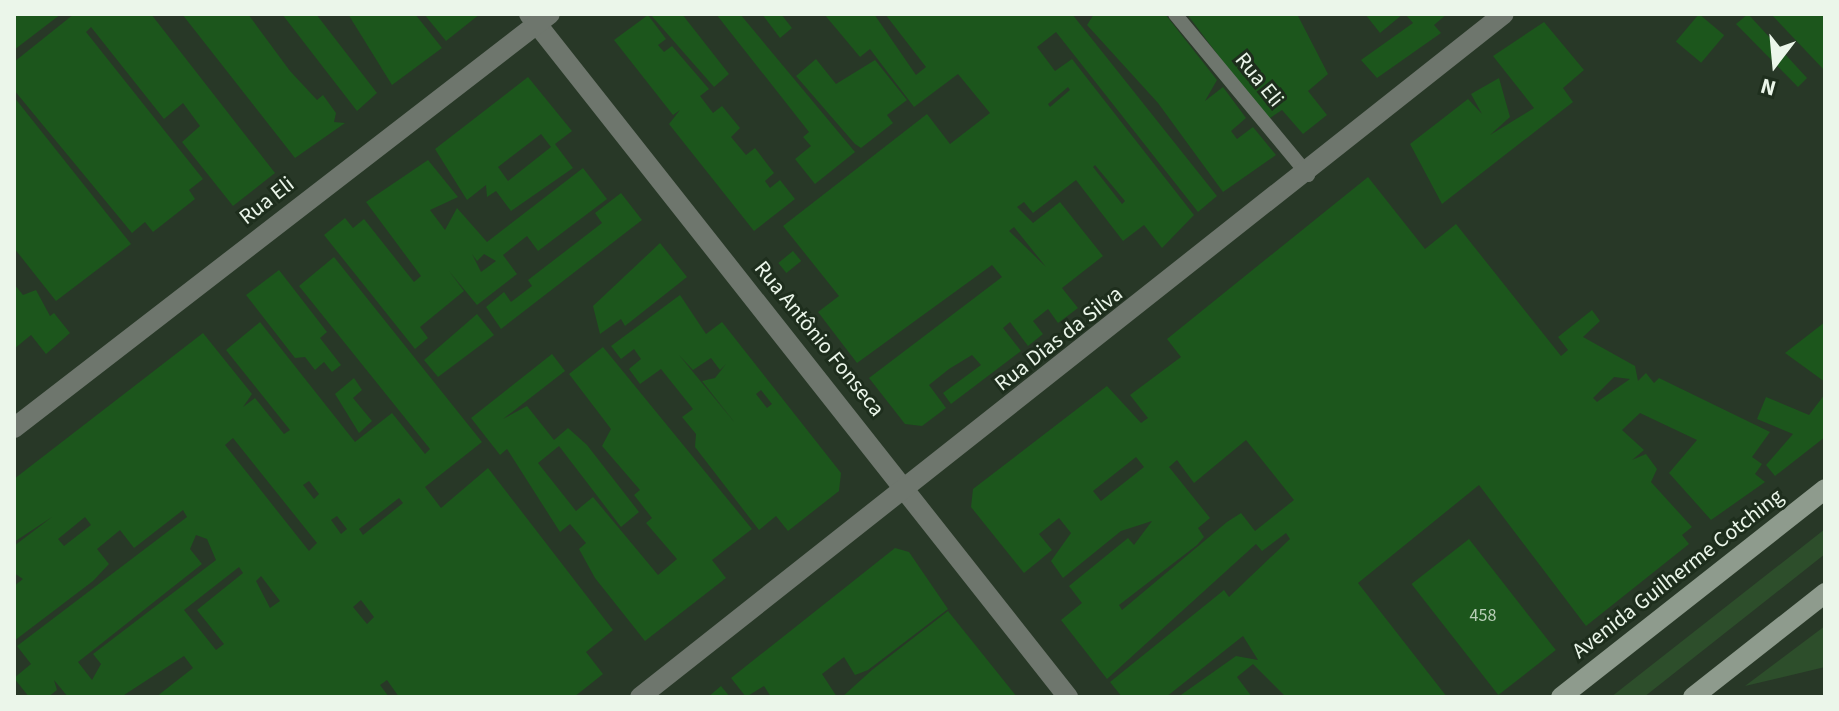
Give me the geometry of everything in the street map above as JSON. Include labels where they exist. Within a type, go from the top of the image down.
[{"type":"main road","name":"Avenida Guilherme Cotching","points":[[1561,697],[1825,489]]},
{"type":"main road","points":[[1693,697],[1825,593]]},
{"type":"street","name":"Rua Dias da Silva","points":[[640,697],[1308,175],[1504,14]]},
{"type":"street","name":"Rua Eli","points":[[14,428],[539,17]]},
{"type":"street","name":"Rua Antônio Fonseca","points":[[539,17],[1068,697]]},
{"type":"lane","name":"Rua Eli","points":[[1175,14],[1308,175]]},
{"type":"green space","points":[[1825,529],[1825,554],[1644,697],[1611,697]]},
{"type":"green space","points":[[1825,626],[1825,667],[1745,686]]},
{"type":"building","points":[[14,14],[61,14],[14,50]]},
{"type":"building","points":[[74,14],[151,14],[275,173],[233,206],[182,142],[200,126],[183,103],[164,119],[91,27],[86,32],[203,179],[189,190],[195,199],[153,232],[145,222],[132,233],[14,90],[14,62]]},
{"type":"building","points":[[182,14],[248,14],[290,71],[317,100],[323,95],[336,113],[334,122],[345,123],[295,158]]},
{"type":"building","points":[[282,14],[316,14],[377,93],[357,111]]},
{"type":"building","points":[[348,14],[415,14],[442,48],[392,85]]},
{"type":"building","points":[[424,14],[480,14],[446,41]]},
{"type":"building","points":[[650,14],[682,14],[729,74],[714,87]]},
{"type":"building","points":[[716,14],[740,14],[855,152],[815,184],[795,159],[811,146],[803,137],[809,132]]},
{"type":"building","points":[[762,14],[781,14],[792,28],[780,38]]},
{"type":"building","points":[[824,14],[874,14],[916,75],[926,67],[885,14],[1072,14],[1217,196],[1198,212],[1056,32],[1037,47],[1055,71],[1072,59],[1194,215],[1162,248],[1144,225],[1123,241],[1076,180],[1033,213],[1024,202],[1017,207],[1033,223],[1060,202],[1103,256],[1062,288],[1078,308],[1058,323],[1048,309],[1033,321],[1043,334],[1028,346],[1010,322],[1003,328],[1021,351],[951,404],[943,393],[981,365],[972,355],[949,369],[929,385],[946,408],[922,426],[905,424],[869,378],[1002,277],[992,265],[857,363],[818,312],[839,296],[783,226],[927,114],[950,144],[990,113],[958,74],[914,107],[870,49],[860,57]],"holes":[[[1068,87],[1070,90],[1050,107],[1048,104]],[[1095,165],[1125,201],[1122,204],[1093,167]],[[1014,227],[1046,267],[1009,231]]]},
{"type":"building","points":[[1094,14],[1165,14],[1217,80],[1205,101],[1223,87],[1246,118],[1231,131],[1237,139],[1253,127],[1276,155],[1223,192],[1158,103],[1087,25]]},
{"type":"building","points":[[1187,14],[1297,14],[1328,74],[1308,91],[1327,115],[1303,134],[1282,110],[1267,120]]},
{"type":"building","points":[[1365,14],[1403,14],[1380,33]]},
{"type":"building","points":[[1405,14],[1447,14],[1434,25],[1441,33],[1377,78],[1361,60],[1413,23]]},
{"type":"building","points":[[1699,14],[1724,35],[1701,63],[1676,42]]},
{"type":"building","points":[[1748,14],[1807,78],[1798,87],[1736,24]]},
{"type":"building","points":[[1771,14],[1825,14],[1825,71]]},
{"type":"building","points":[[648,15],[666,39],[658,45],[664,52],[672,46],[709,89],[700,96],[713,113],[722,106],[740,128],[731,137],[746,155],[755,148],[774,173],[765,181],[770,188],[780,180],[795,199],[754,231],[669,124],[680,110],[673,115],[614,40]]},
{"type":"building","points":[[1544,22],[1584,70],[1563,88],[1573,102],[1442,204],[1410,144],[1468,99],[1482,114],[1471,94],[1499,78],[1510,117],[1490,135],[1534,108],[1493,56]]},
{"type":"building","points":[[816,59],[836,84],[875,60],[907,100],[887,115],[893,123],[861,148],[855,144],[796,76]]},
{"type":"building","points":[[528,77],[572,131],[555,144],[573,168],[511,211],[496,191],[487,197],[486,185],[467,200],[435,149]],"holes":[[[541,134],[551,147],[508,181],[498,167]]]},
{"type":"building","points":[[14,97],[131,244],[56,301],[14,248]]},
{"type":"building","points":[[428,160],[458,197],[430,210],[445,230],[457,208],[487,242],[583,168],[607,199],[538,251],[527,236],[503,255],[517,274],[477,305],[449,271],[464,291],[420,327],[428,338],[415,349],[324,235],[345,218],[353,228],[364,219],[414,282],[421,276],[366,202]],"holes":[[[472,254],[477,261],[484,254],[496,261],[481,272]]]},
{"type":"building","points":[[1368,177],[1425,249],[1456,224],[1561,356],[1568,350],[1558,337],[1592,310],[1600,321],[1583,337],[1635,366],[1638,381],[1646,373],[1654,383],[1659,378],[1770,432],[1752,457],[1762,464],[1755,474],[1765,482],[1711,520],[1669,473],[1697,440],[1640,413],[1622,430],[1644,450],[1632,460],[1646,454],[1657,469],[1651,482],[1692,527],[1682,535],[1689,544],[1586,626],[1479,485],[1358,583],[1447,697],[1286,697],[1253,664],[1237,677],[1252,697],[1178,697],[1236,656],[1258,660],[1243,636],[1166,697],[1122,697],[1110,682],[1224,590],[1229,597],[1290,539],[1286,533],[1262,551],[1256,544],[1107,679],[1061,620],[1082,603],[1069,586],[1128,538],[1134,545],[1152,521],[1121,531],[1063,578],[1051,561],[1071,533],[1059,518],[1039,534],[1052,550],[1024,573],[971,507],[973,489],[1107,386],[1141,423],[1148,418],[1130,395],[1181,357],[1167,339]],"holes":[[[1614,377],[1630,379],[1597,402],[1593,398]],[[1246,440],[1294,500],[1255,531],[1241,513],[1122,610],[1119,605],[1204,537],[1198,528],[1210,518],[1169,467],[1177,460],[1194,483]],[[1136,457],[1144,467],[1101,501],[1093,491]]]},
{"type":"building","points":[[621,193],[642,220],[501,329],[486,307],[504,292],[511,302],[532,286],[528,280],[602,223],[595,213]]},
{"type":"building","points":[[660,243],[687,277],[625,326],[621,319],[600,334],[593,306]]},
{"type":"building","points":[[793,251],[801,261],[786,273],[778,263]]},
{"type":"building","points":[[334,257],[482,442],[425,487],[441,508],[488,468],[613,630],[586,652],[603,674],[574,697],[399,697],[387,680],[380,685],[389,697],[156,697],[193,668],[184,656],[121,697],[68,697],[54,680],[57,690],[48,697],[29,697],[14,678],[31,664],[17,646],[187,517],[183,510],[134,548],[120,530],[97,549],[109,564],[93,581],[14,641],[14,586],[23,579],[14,573],[14,546],[52,517],[14,542],[14,479],[203,333],[252,394],[243,407],[255,398],[284,434],[290,430],[226,350],[260,322],[355,442],[392,413],[425,454],[430,449],[299,286]],"holes":[[[233,438],[317,543],[309,551],[225,445]],[[309,481],[319,494],[314,499],[303,485]],[[399,498],[403,503],[363,535],[359,529]],[[337,516],[347,529],[341,534],[331,520]],[[85,517],[91,525],[64,546],[58,539]],[[196,535],[207,539],[216,560],[93,654],[101,664],[92,680],[78,662],[202,564],[190,549]],[[239,567],[243,573],[197,610],[224,644],[216,650],[184,610]],[[261,576],[280,601],[270,608],[256,581]],[[361,600],[374,617],[367,624],[353,607]]]},
{"type":"building","points":[[279,270],[327,332],[320,338],[341,365],[332,372],[324,362],[315,370],[305,357],[295,358],[246,295]]},
{"type":"building","points":[[14,284],[23,295],[36,290],[50,316],[54,313],[70,333],[46,354],[31,335],[14,349]]},
{"type":"building","points":[[680,295],[706,334],[722,322],[841,473],[839,491],[788,531],[776,516],[759,530],[695,447],[696,434],[682,417],[693,409],[661,369],[640,384],[629,369],[641,359],[634,349],[621,359],[611,346]],"holes":[[[679,355],[693,370],[711,358],[720,370],[726,364],[715,378],[702,381],[735,423]],[[761,390],[772,404],[767,408],[756,394]]]},
{"type":"building","points":[[477,314],[494,335],[438,377],[424,360]]},
{"type":"building","points":[[1825,322],[1825,382],[1785,353]]},
{"type":"building","points":[[603,347],[752,529],[712,560],[726,578],[645,641],[595,578],[579,549],[586,543],[570,524],[560,532],[507,449],[500,455],[471,418],[552,354],[565,371],[503,419],[527,406],[554,440],[568,428],[587,445],[639,512],[621,527],[559,446],[538,463],[576,511],[593,497],[658,575],[677,559],[646,523],[652,518],[634,495],[640,490],[602,446],[611,429],[569,374]]},
{"type":"building","points":[[354,378],[362,390],[353,398],[372,421],[359,433],[335,394]]},
{"type":"building","points":[[1825,394],[1825,437],[1775,476],[1766,465],[1793,434],[1757,419],[1766,397],[1809,415]]},
{"type":"building","points":[[1469,539],[1556,650],[1498,695],[1411,584]]},
{"type":"building","points":[[895,548],[909,552],[948,609],[868,670],[855,675],[844,657],[822,674],[837,697],[771,697],[764,686],[746,697],[731,678]]},
{"type":"building","points":[[948,611],[1017,697],[842,697],[872,670]]},
{"type":"building","points":[[721,686],[730,697],[708,697]]}]
